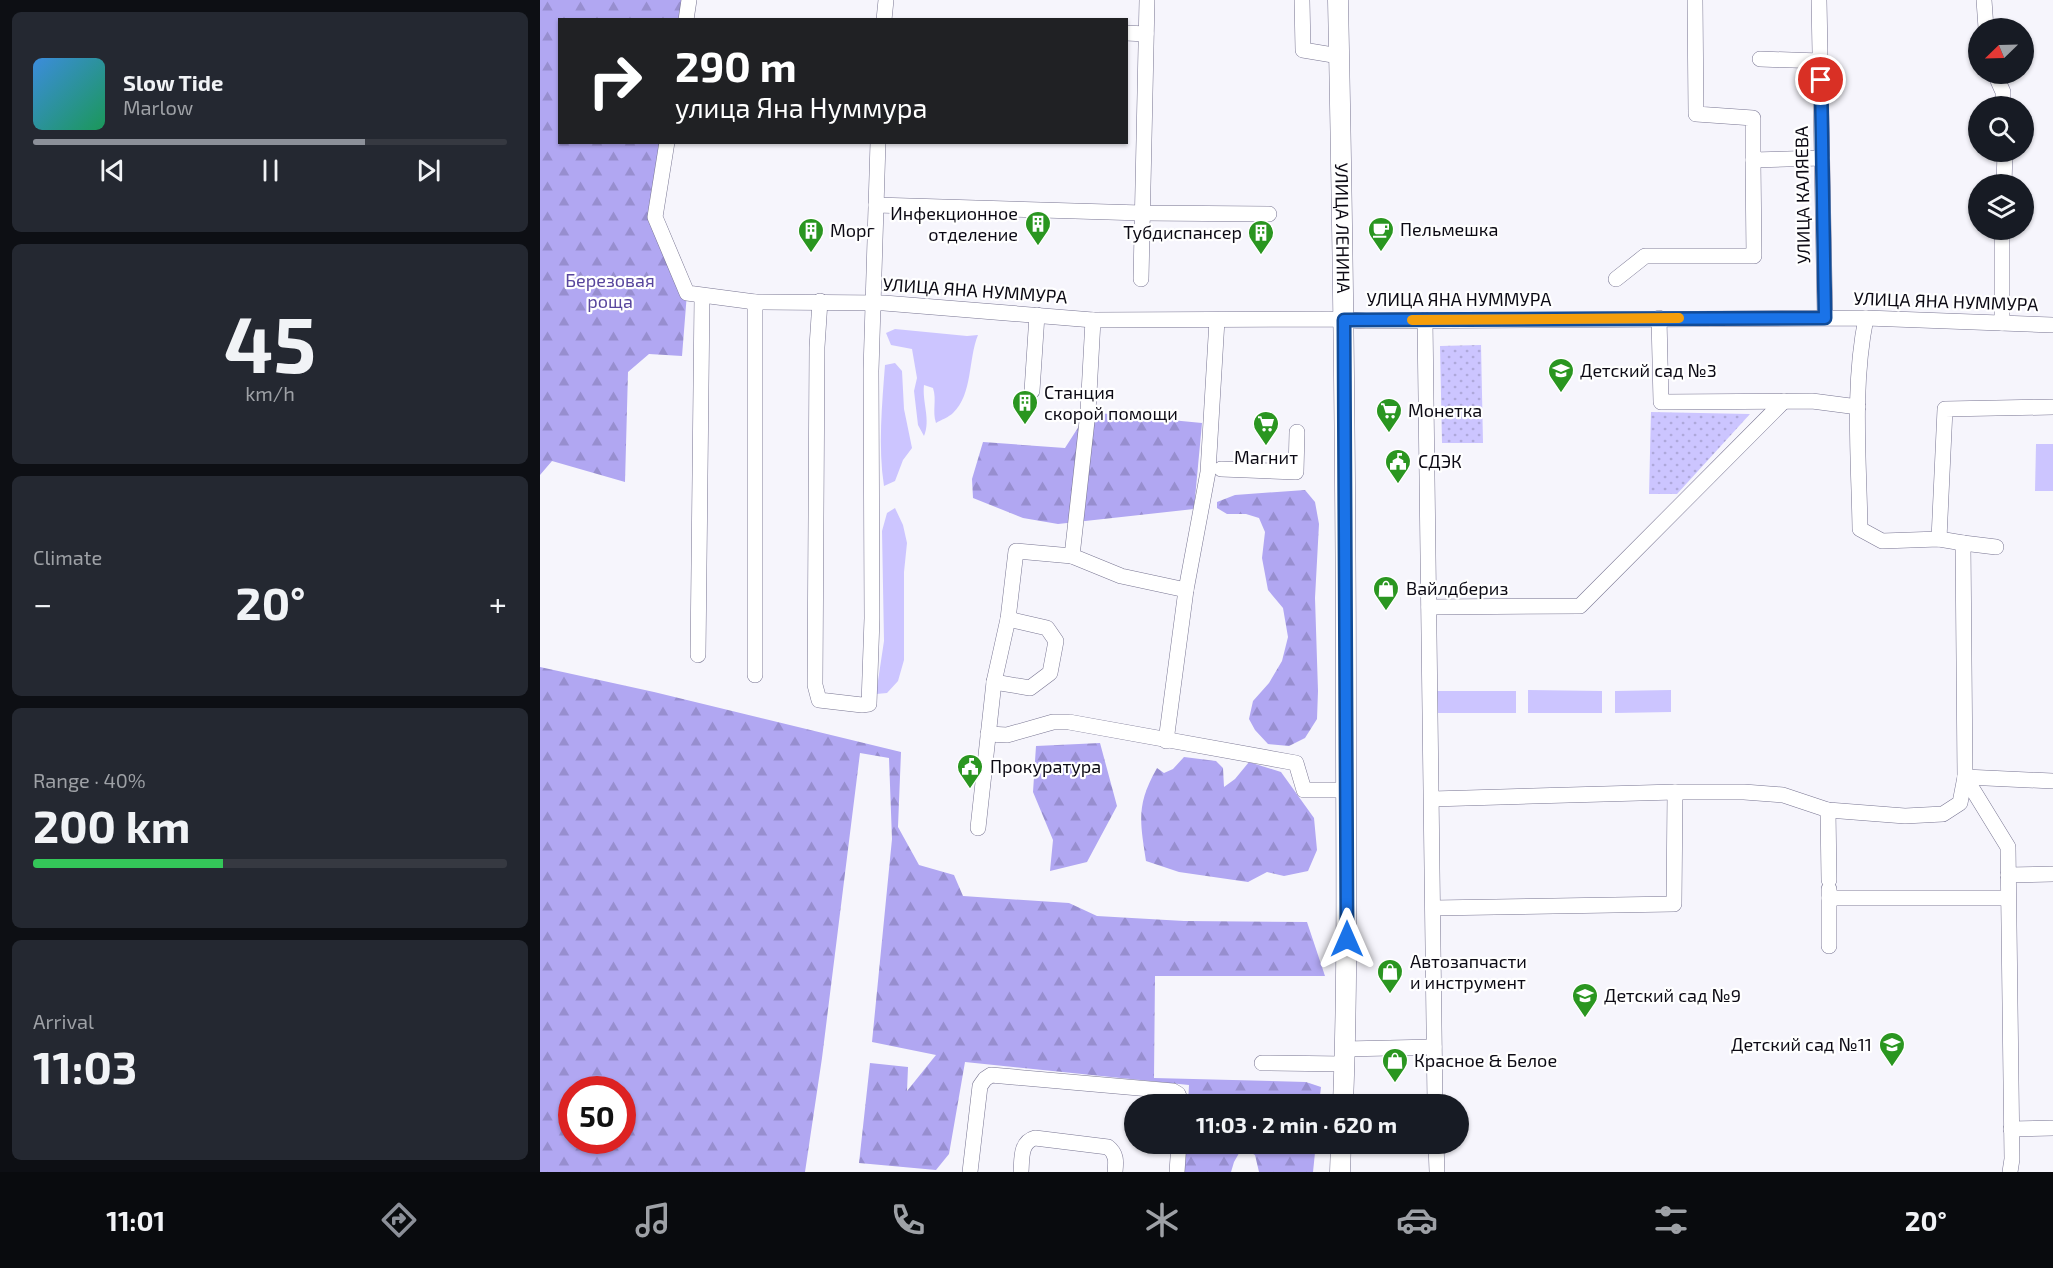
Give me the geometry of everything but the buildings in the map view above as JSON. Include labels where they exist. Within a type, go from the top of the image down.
[{"type":"main road","name":"УЛИЦА ЛЕНИНА","points":[[1338,0],[1344,320],[1347,882],[1343,1094]]},
{"type":"main road","points":[[1340,1172],[1341,1154]]},
{"type":"street","points":[[686,18],[689,0]]},
{"type":"street","points":[[884,18],[886,0]]},
{"type":"street","points":[[1141,279],[1147,0]]},
{"type":"street","points":[[1302,0],[1303,50],[1339,56]]},
{"type":"street","points":[[1616,279],[1645,256],[1754,256],[1753,118],[1696,114],[1695,0]]},
{"type":"street","name":"УЛИЦА КАЛЯЕВА","points":[[1819,0],[1825,318]]},
{"type":"street","points":[[1984,0],[1985,18]]},
{"type":"street","points":[[1128,33],[1146,34]]},
{"type":"street","points":[[1760,59],[1820,61]]},
{"type":"street","name":"УЛИЦА ЯНА НУММУРА","points":[[667,144],[655,217],[687,293],[702,297],[755,302],[873,303],[1093,320],[1866,318],[2053,325]]},
{"type":"street","points":[[820,301],[817,347],[815,685],[819,699],[862,705],[869,704],[872,618],[870,482],[878,144]]},
{"type":"street","points":[[1753,160],[1822,158]]},
{"type":"street","points":[[876,205],[1142,213],[1269,214]]},
{"type":"street","points":[[2002,240],[2002,323]]},
{"type":"street","points":[[698,655],[702,297]]},
{"type":"street","points":[[755,302],[755,675]]},
{"type":"street","points":[[1032,391],[1037,315]]},
{"type":"street","points":[[1659,318],[1661,402],[1812,400],[1858,407]]},
{"type":"street","points":[[1866,318],[1860,348],[1858,407],[1860,530],[1882,541],[1939,538],[1996,547]]},
{"type":"street","points":[[1072,556],[1088,412],[1093,320]]},
{"type":"street","points":[[1166,741],[1186,590],[1208,472],[1217,320]]},
{"type":"street","points":[[1425,320],[1435,1094]]},
{"type":"street","points":[[1429,608],[1580,606],[1784,401]]},
{"type":"street","points":[[1939,538],[1945,409],[2053,407]]},
{"type":"street","points":[[1221,469],[1296,472],[1297,432]]},
{"type":"street","points":[[1432,799],[1744,792],[1783,795],[1828,810],[1905,816],[1943,814],[1960,803],[1965,777],[1963,543]]},
{"type":"street","points":[[978,828],[994,682],[1008,619],[1016,551],[1072,556],[1121,576],[1186,590]]},
{"type":"street","points":[[994,682],[1030,688],[1050,673],[1056,641],[1047,628],[1008,619]]},
{"type":"street","points":[[988,734],[1007,735],[1053,722],[1070,722],[1296,763],[1304,790],[1346,790]]},
{"type":"street","points":[[1965,777],[2053,781]]},
{"type":"street","points":[[1965,777],[2008,847],[2010,1172]]},
{"type":"street","points":[[1433,908],[1674,904],[1674,792]]},
{"type":"street","points":[[1828,810],[1829,946]]},
{"type":"street","points":[[2008,874],[2053,874]]},
{"type":"street","points":[[1829,887],[2008,898]]},
{"type":"street","points":[[1262,1063],[1434,1047]]},
{"type":"street","points":[[970,1172],[980,1086],[984,1079],[991,1075],[1173,1091],[1178,1094]]},
{"type":"street","points":[[2011,1129],[2053,1128]]},
{"type":"street","points":[[1021,1172],[1024,1145],[1035,1138],[1108,1147],[1116,1158],[1115,1172]]},
{"type":"street","points":[[1177,1172],[1178,1154]]},
{"type":"street","points":[[1436,1154],[1437,1172]]},
{"type":"shaded area","points":[[895,329],[978,335],[964,396],[953,413],[936,423],[933,388],[924,385],[927,424],[924,436],[918,425],[914,391],[917,378],[912,349],[891,345],[886,333]]},
{"type":"shaded area","points":[[1481,345],[1483,443],[1442,443],[1440,346]]},
{"type":"shaded area","points":[[895,363],[902,371],[904,409],[912,448],[903,460],[895,481],[884,486],[881,441],[885,365]]},
{"type":"shaded area","points":[[1651,412],[1750,414],[1677,494],[1649,494]]},
{"type":"shaded area","points":[[2036,444],[2053,444],[2053,491],[2035,491]]},
{"type":"shaded area","points":[[895,508],[903,525],[907,543],[904,572],[904,660],[898,681],[887,693],[876,694],[884,641],[882,531],[887,513]]},
{"type":"shaded area","points":[[1528,690],[1602,691],[1602,713],[1528,713]]},
{"type":"shaded area","points":[[1671,690],[1671,712],[1615,713],[1615,691]]},
{"type":"shaded area","points":[[1435,691],[1516,691],[1516,713],[1435,713]]},
{"type":"green space","name":"Березовая роща","points":[[540,0],[689,0],[686,18],[558,18],[558,144],[667,144],[655,217],[687,293],[682,356],[649,354],[628,372],[625,482],[552,461],[540,475]]},
{"type":"green space","points":[[1088,412],[1202,423],[1194,509],[1058,524],[1023,518],[973,498],[972,479],[983,442],[1065,448]]},
{"type":"green space","points":[[1305,490],[1315,502],[1319,524],[1315,598],[1317,719],[1305,738],[1289,746],[1268,744],[1255,730],[1249,719],[1253,701],[1269,683],[1282,661],[1288,637],[1283,608],[1268,590],[1262,558],[1265,532],[1259,518],[1246,514],[1227,514],[1217,508],[1217,502],[1235,495]]},
{"type":"green space","points":[[540,667],[901,752],[898,827],[919,865],[954,875],[963,896],[1069,903],[1097,916],[1184,921],[1307,922],[1325,976],[1155,976],[1154,1078],[1306,1082],[1321,1087],[1320,1094],[1189,1094],[1189,1085],[965,1062],[949,1154],[936,1170],[859,1163],[870,1063],[908,1067],[907,1091],[936,1055],[872,1042],[892,839],[889,758],[860,753],[822,1058],[805,1172],[540,1172]]},
{"type":"green space","points":[[1100,743],[1117,806],[1087,862],[1050,871],[1053,840],[1033,792],[1036,746]]},
{"type":"green space","points":[[1184,757],[1216,761],[1223,768],[1224,787],[1235,779],[1249,762],[1281,772],[1314,818],[1317,850],[1308,871],[1284,876],[1267,872],[1248,882],[1179,872],[1146,861],[1141,813],[1150,781],[1157,768],[1164,773],[1173,769]]},
{"type":"green space","points":[[1184,1154],[1239,1154],[1231,1172],[1183,1172]]},
{"type":"green space","points":[[1253,1154],[1315,1154],[1313,1172],[1259,1172]]},
{"type":"slow traffic","points":[[1412,320],[1679,318]]},
{"type":"place","name":"Инфекционное отделение","points":[[1038,247]]},
{"type":"place","name":"Пельмешка","points":[[1381,253]]},
{"type":"place","name":"Морг","points":[[811,254]]},
{"type":"place","name":"Тубдиспансер","points":[[1261,256]]},
{"type":"place","name":"Детский сад №3","points":[[1561,394]]},
{"type":"place","name":"Станция скорой помощи","points":[[1025,426]]},
{"type":"place","name":"Монетка","points":[[1389,434]]},
{"type":"place","name":"Магнит","points":[[1266,447]]},
{"type":"place","name":"СДЭК","points":[[1398,485]]},
{"type":"place","name":"Вайлдбериз","points":[[1386,612]]},
{"type":"place","name":"Прокуратура","points":[[970,790]]},
{"type":"place","name":"Автозапчасти и инструмент","points":[[1390,995]]},
{"type":"place","name":"Детский сад №9","points":[[1585,1019]]},
{"type":"place","name":"Детский сад №11","points":[[1892,1068]]},
{"type":"place","name":"Красное & Белое","points":[[1395,1084]]},
{"type":"route","points":[[1347,939],[1344,320],[1825,318],[1821,80]]}]
